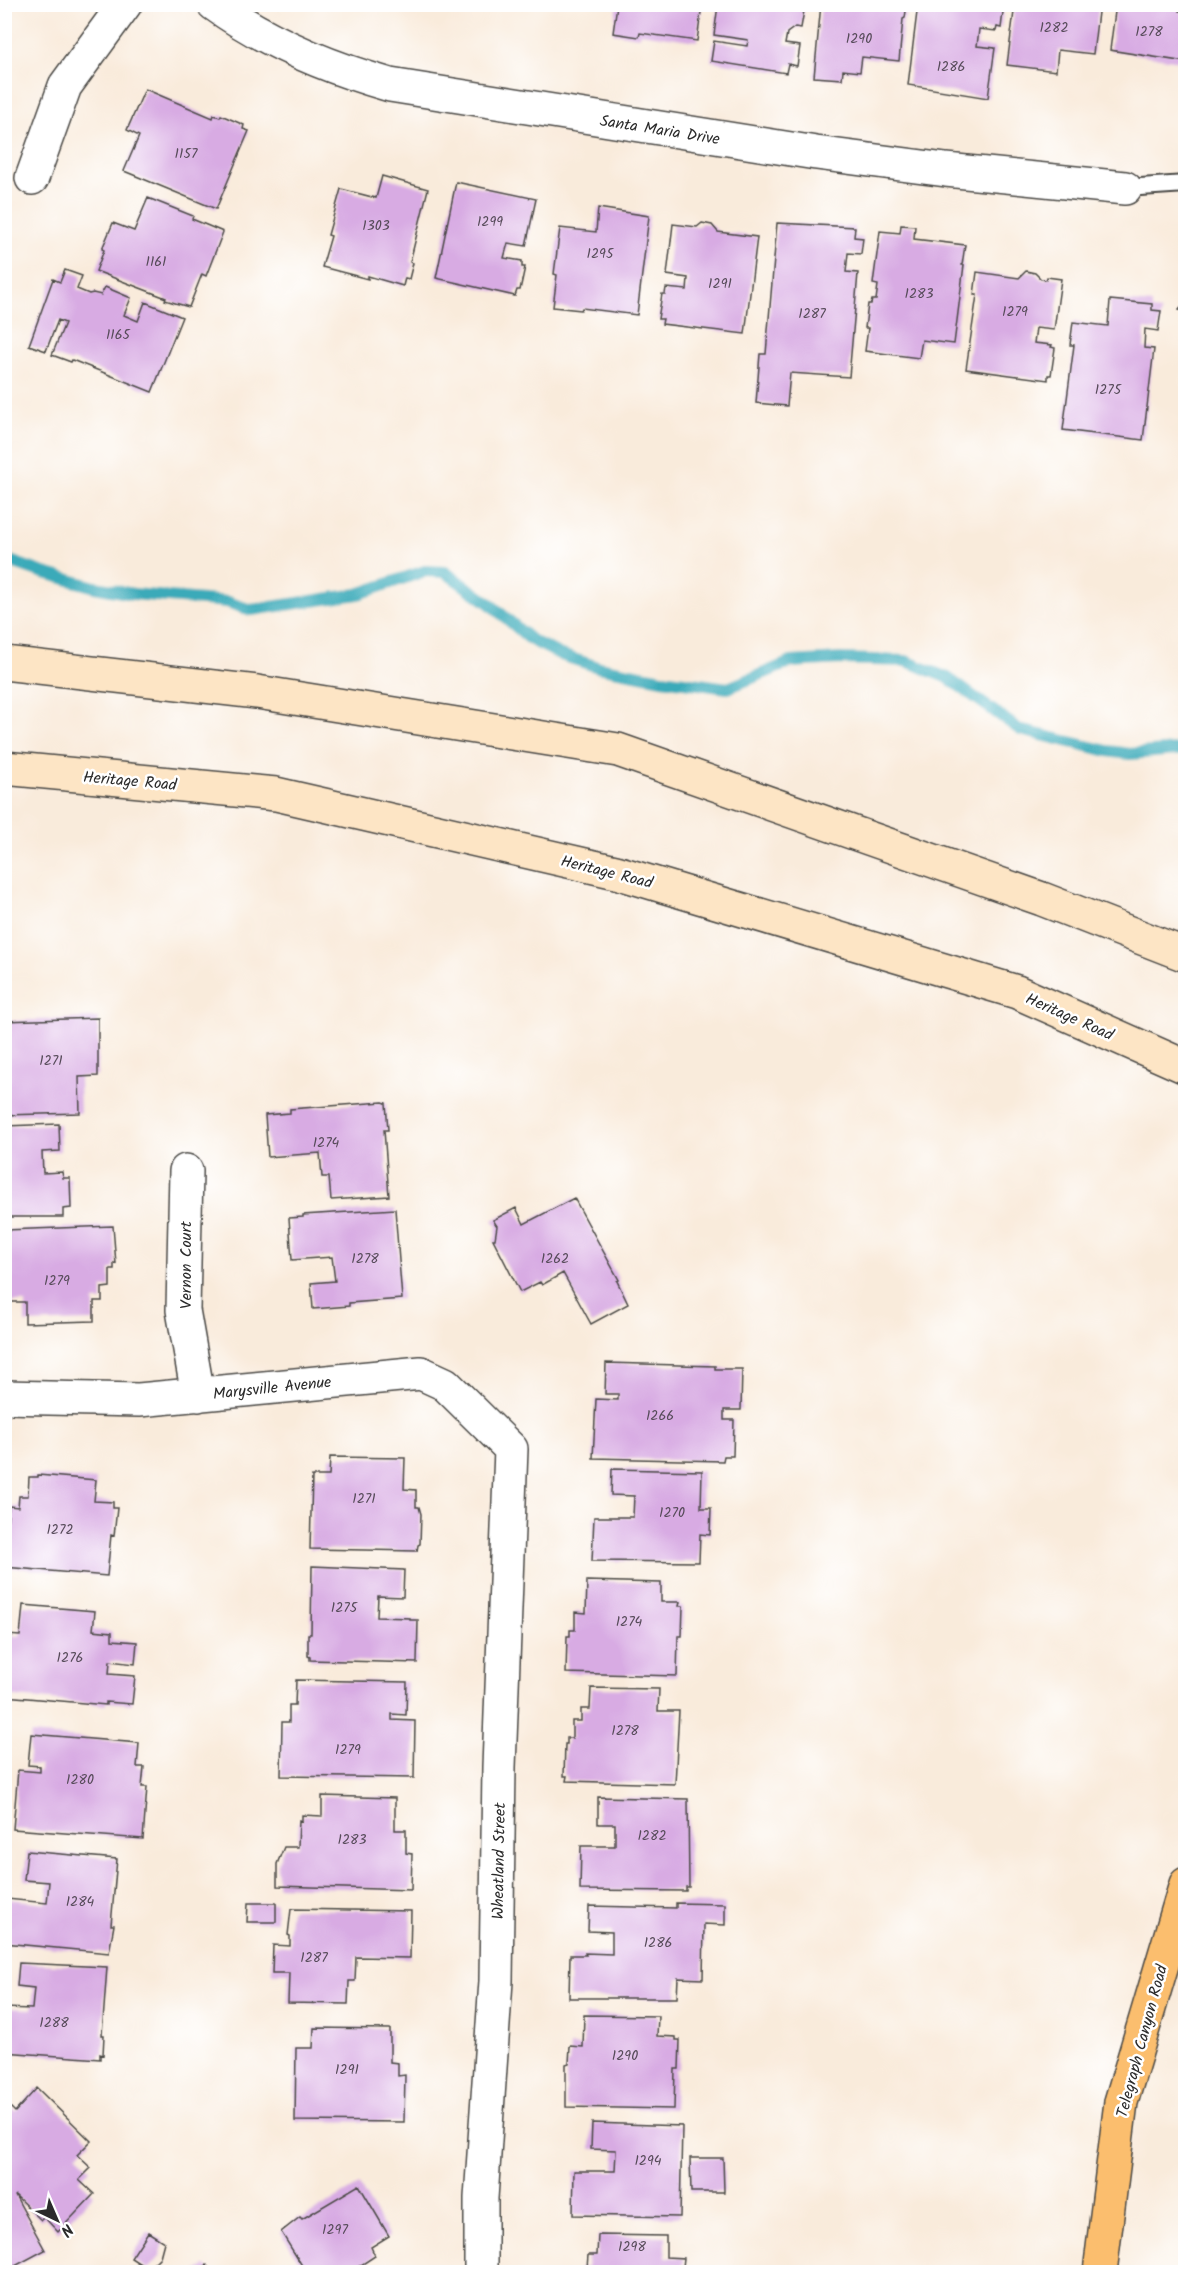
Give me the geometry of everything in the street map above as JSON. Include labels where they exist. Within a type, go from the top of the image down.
[{"type":"main road","points":[[4,663],[257,692],[618,750],[1042,899],[1185,955]]},
{"type":"main road","name":"Heritage Road","points":[[4,768],[276,794],[616,872],[1017,992],[1185,1067]]},
{"type":"main road","name":"Telegraph Canyon Road","points":[[1100,2272],[1121,2102],[1185,1884]]},
{"type":"street","points":[[33,178],[65,86],[125,4]]},
{"type":"street","name":"Santa Maria Drive","points":[[214,4],[263,36],[304,56],[347,73],[390,85],[816,153],[946,170],[1125,188]]},
{"type":"street","name":"Vernon Court","points":[[186,1171],[183,1310],[198,1395]]},
{"type":"street","name":"Marysville Avenue","points":[[4,1397],[139,1400],[421,1373],[445,1384],[511,1449]]},
{"type":"street","name":"Wheatland Street","points":[[480,2272],[481,2198],[496,1981],[499,1767],[511,1449]]},
{"type":"lane","points":[[1125,188],[1185,184]]},
{"type":"building","points":[[821,4],[907,4],[903,19],[899,61],[862,57],[860,72],[843,70],[842,79],[814,77]]},
{"type":"building","points":[[918,4],[1004,4],[1001,28],[997,27],[996,31],[979,29],[977,46],[995,48],[988,98],[908,85]]},
{"type":"building","points":[[1015,4],[1099,4],[1093,54],[1058,50],[1056,71],[1007,65]]},
{"type":"building","points":[[1116,4],[1179,4],[1179,11],[1186,12],[1186,62],[1110,50]]},
{"type":"building","points":[[617,5],[702,5],[697,41],[640,33],[639,37],[613,33]]},
{"type":"building","points":[[718,5],[805,5],[801,28],[795,27],[787,33],[785,44],[800,46],[797,66],[788,64],[786,73],[711,61],[714,41],[747,46],[748,40],[714,35]]},
{"type":"building","points":[[145,89],[213,118],[214,115],[220,117],[221,115],[244,125],[243,129],[249,131],[216,209],[124,171],[139,136],[127,130]]},
{"type":"building","points":[[382,176],[428,189],[410,262],[413,263],[409,279],[405,278],[403,286],[322,267],[341,189],[376,198]]},
{"type":"building","points":[[456,182],[536,199],[526,246],[508,243],[504,258],[522,261],[522,267],[525,267],[520,290],[517,290],[515,296],[436,278]]},
{"type":"building","points":[[148,198],[193,216],[192,219],[223,232],[206,276],[202,274],[189,307],[165,300],[166,298],[96,271],[113,223],[134,231]]},
{"type":"building","points":[[598,208],[649,216],[637,315],[553,307],[557,275],[554,274],[560,228],[596,232]]},
{"type":"building","points":[[702,223],[712,225],[718,232],[757,237],[745,334],[662,324],[663,319],[658,319],[662,294],[665,294],[666,288],[687,290],[688,278],[667,275],[673,224],[697,227]]},
{"type":"building","points":[[777,223],[855,227],[854,237],[863,238],[861,254],[848,253],[846,272],[858,273],[849,377],[790,373],[787,406],[756,403],[760,354],[766,354]]},
{"type":"building","points":[[901,225],[915,226],[914,239],[965,245],[954,344],[922,340],[919,358],[865,351],[868,304],[876,300],[878,285],[873,284],[880,231],[900,233]]},
{"type":"building","points":[[65,270],[82,276],[77,289],[89,294],[101,295],[105,287],[131,298],[124,315],[138,321],[145,302],[182,317],[152,392],[72,360],[71,362],[52,355],[65,323],[58,320],[46,351],[29,345],[53,279],[60,282]]},
{"type":"building","points":[[1026,271],[1035,273],[1041,279],[1046,280],[1047,277],[1061,279],[1054,330],[1036,328],[1034,343],[1052,345],[1051,347],[1055,348],[1051,375],[1048,375],[1048,380],[966,369],[977,295],[974,295],[977,272],[1019,278]]},
{"type":"building","points":[[1110,300],[1152,304],[1152,310],[1161,311],[1158,331],[1145,329],[1144,348],[1154,349],[1143,440],[1063,430],[1074,345],[1070,345],[1073,322],[1108,326]]},
{"type":"building","points":[[1186,301],[1186,314],[1179,310]]},
{"type":"building","points":[[98,1018],[98,1076],[79,1077],[80,1113],[4,1115],[4,1021]]},
{"type":"building","points":[[386,1103],[388,1130],[384,1130],[389,1196],[331,1200],[329,1177],[322,1177],[320,1153],[268,1157],[265,1115],[290,1113],[290,1109]]},
{"type":"building","points":[[59,1124],[60,1151],[42,1152],[43,1173],[62,1172],[63,1178],[70,1178],[71,1208],[63,1209],[63,1217],[4,1217],[4,1126]]},
{"type":"building","points":[[574,1198],[619,1280],[617,1281],[628,1304],[591,1324],[563,1273],[542,1285],[540,1282],[520,1292],[493,1239],[495,1239],[497,1226],[493,1220],[516,1208],[524,1224]]},
{"type":"building","points":[[395,1209],[402,1299],[349,1303],[349,1306],[313,1309],[311,1283],[335,1281],[332,1257],[292,1260],[289,1218],[303,1217],[303,1215]]},
{"type":"building","points":[[113,1226],[116,1264],[114,1263],[114,1269],[110,1269],[110,1287],[102,1288],[102,1301],[94,1301],[94,1321],[25,1323],[25,1302],[6,1302],[5,1230]]},
{"type":"building","points":[[606,1363],[715,1366],[715,1369],[742,1369],[741,1410],[724,1410],[724,1420],[734,1420],[733,1456],[724,1456],[723,1461],[593,1458],[596,1399],[618,1400],[618,1394],[605,1394]]},
{"type":"building","points":[[330,1457],[405,1458],[404,1489],[416,1490],[416,1507],[419,1507],[421,1514],[420,1544],[417,1551],[310,1549],[312,1476],[329,1476]]},
{"type":"building","points":[[612,1469],[702,1471],[701,1508],[711,1508],[710,1535],[700,1534],[699,1562],[592,1561],[594,1517],[633,1517],[634,1496],[611,1495]]},
{"type":"building","points":[[38,1475],[96,1480],[94,1501],[113,1502],[113,1508],[117,1508],[114,1536],[111,1535],[107,1576],[4,1567],[4,1523],[7,1523],[9,1506],[18,1507],[19,1496],[28,1496],[29,1477],[38,1477]]},
{"type":"building","points":[[312,1566],[404,1570],[403,1597],[378,1596],[377,1617],[418,1620],[417,1663],[310,1660],[308,1634],[311,1634]]},
{"type":"building","points":[[587,1581],[661,1583],[661,1602],[680,1602],[679,1606],[683,1606],[682,1636],[678,1636],[677,1676],[566,1673],[567,1636],[570,1636],[570,1630],[575,1630],[575,1612],[586,1613]]},
{"type":"building","points":[[23,1605],[95,1611],[93,1630],[112,1632],[112,1640],[137,1642],[135,1664],[110,1661],[109,1674],[135,1676],[132,1704],[106,1702],[106,1705],[5,1696],[7,1635],[20,1636]]},
{"type":"building","points":[[296,1680],[407,1682],[406,1715],[392,1714],[392,1720],[415,1721],[414,1778],[281,1776],[282,1722],[289,1722],[289,1705],[295,1705]]},
{"type":"building","points":[[591,1688],[659,1689],[658,1711],[679,1711],[675,1784],[566,1781],[567,1776],[564,1776],[565,1744],[567,1744],[567,1738],[572,1738],[572,1721],[581,1721],[581,1709],[590,1709]]},
{"type":"building","points":[[31,1734],[139,1743],[137,1767],[144,1767],[142,1787],[147,1787],[143,1839],[13,1829],[18,1770],[40,1772],[40,1766],[28,1765]]},
{"type":"building","points":[[322,1796],[395,1798],[395,1830],[406,1830],[406,1853],[412,1854],[411,1890],[277,1886],[277,1864],[284,1847],[298,1847],[299,1820],[302,1821],[302,1815],[322,1816]]},
{"type":"building","points":[[598,1797],[688,1799],[689,1887],[686,1887],[686,1891],[580,1890],[581,1846],[615,1846],[615,1824],[598,1824]]},
{"type":"building","points":[[27,1851],[117,1859],[111,1925],[114,1925],[109,1953],[4,1943],[7,1899],[47,1903],[49,1882],[24,1880]]},
{"type":"building","points":[[248,1903],[276,1903],[276,1922],[247,1922]]},
{"type":"building","points":[[676,1903],[725,1904],[725,1925],[704,1924],[703,1979],[678,1978],[677,1998],[569,1998],[570,1955],[612,1954],[612,1932],[588,1931],[589,1906],[676,1908]]},
{"type":"building","points":[[291,1909],[411,1911],[410,1958],[356,1957],[355,1981],[349,1981],[348,2004],[288,2003],[289,1973],[272,1973],[273,1945],[290,1946],[288,1935]]},
{"type":"building","points":[[19,1963],[107,1967],[102,2035],[104,2035],[103,2055],[100,2054],[100,2059],[4,2052],[4,2008],[32,2009],[34,1988],[17,1986]]},
{"type":"building","points":[[584,2015],[658,2016],[657,2036],[676,2037],[676,2040],[680,2040],[679,2069],[675,2069],[674,2109],[566,2107],[566,2064],[569,2063],[570,2046],[583,2047]]},
{"type":"building","points":[[314,2028],[390,2029],[390,2062],[398,2063],[398,2076],[405,2075],[404,2122],[295,2121],[296,2048],[313,2048]]},
{"type":"building","points":[[37,2088],[91,2141],[77,2155],[91,2168],[79,2180],[94,2194],[58,2232],[44,2217],[41,2220],[15,2195],[45,2250],[4,2272],[4,2104],[6,2103],[15,2112]]},
{"type":"building","points":[[592,2123],[682,2126],[680,2217],[573,2215],[574,2171],[615,2171],[616,2150],[591,2149]]},
{"type":"building","points":[[690,2158],[723,2158],[724,2192],[691,2192]]},
{"type":"building","points":[[359,2185],[389,2236],[371,2247],[375,2256],[355,2269],[357,2272],[306,2272],[281,2232],[300,2217],[302,2219]]},
{"type":"building","points":[[148,2232],[164,2242],[160,2257],[148,2269],[131,2258]]},
{"type":"building","points":[[598,2235],[666,2236],[666,2257],[684,2258],[683,2267],[687,2267],[687,2272],[579,2272],[579,2268],[587,2268],[588,2255],[597,2255]]},
{"type":"building","points":[[207,2265],[211,2272],[195,2272]]},
{"type":"waterway","points":[[4,559],[95,587],[133,594],[227,602],[251,610],[358,594],[425,571],[445,572],[489,603],[531,640],[561,655],[598,667],[728,688],[791,662],[841,659],[906,661],[948,678],[1020,730],[1130,754],[1186,749]]}]
